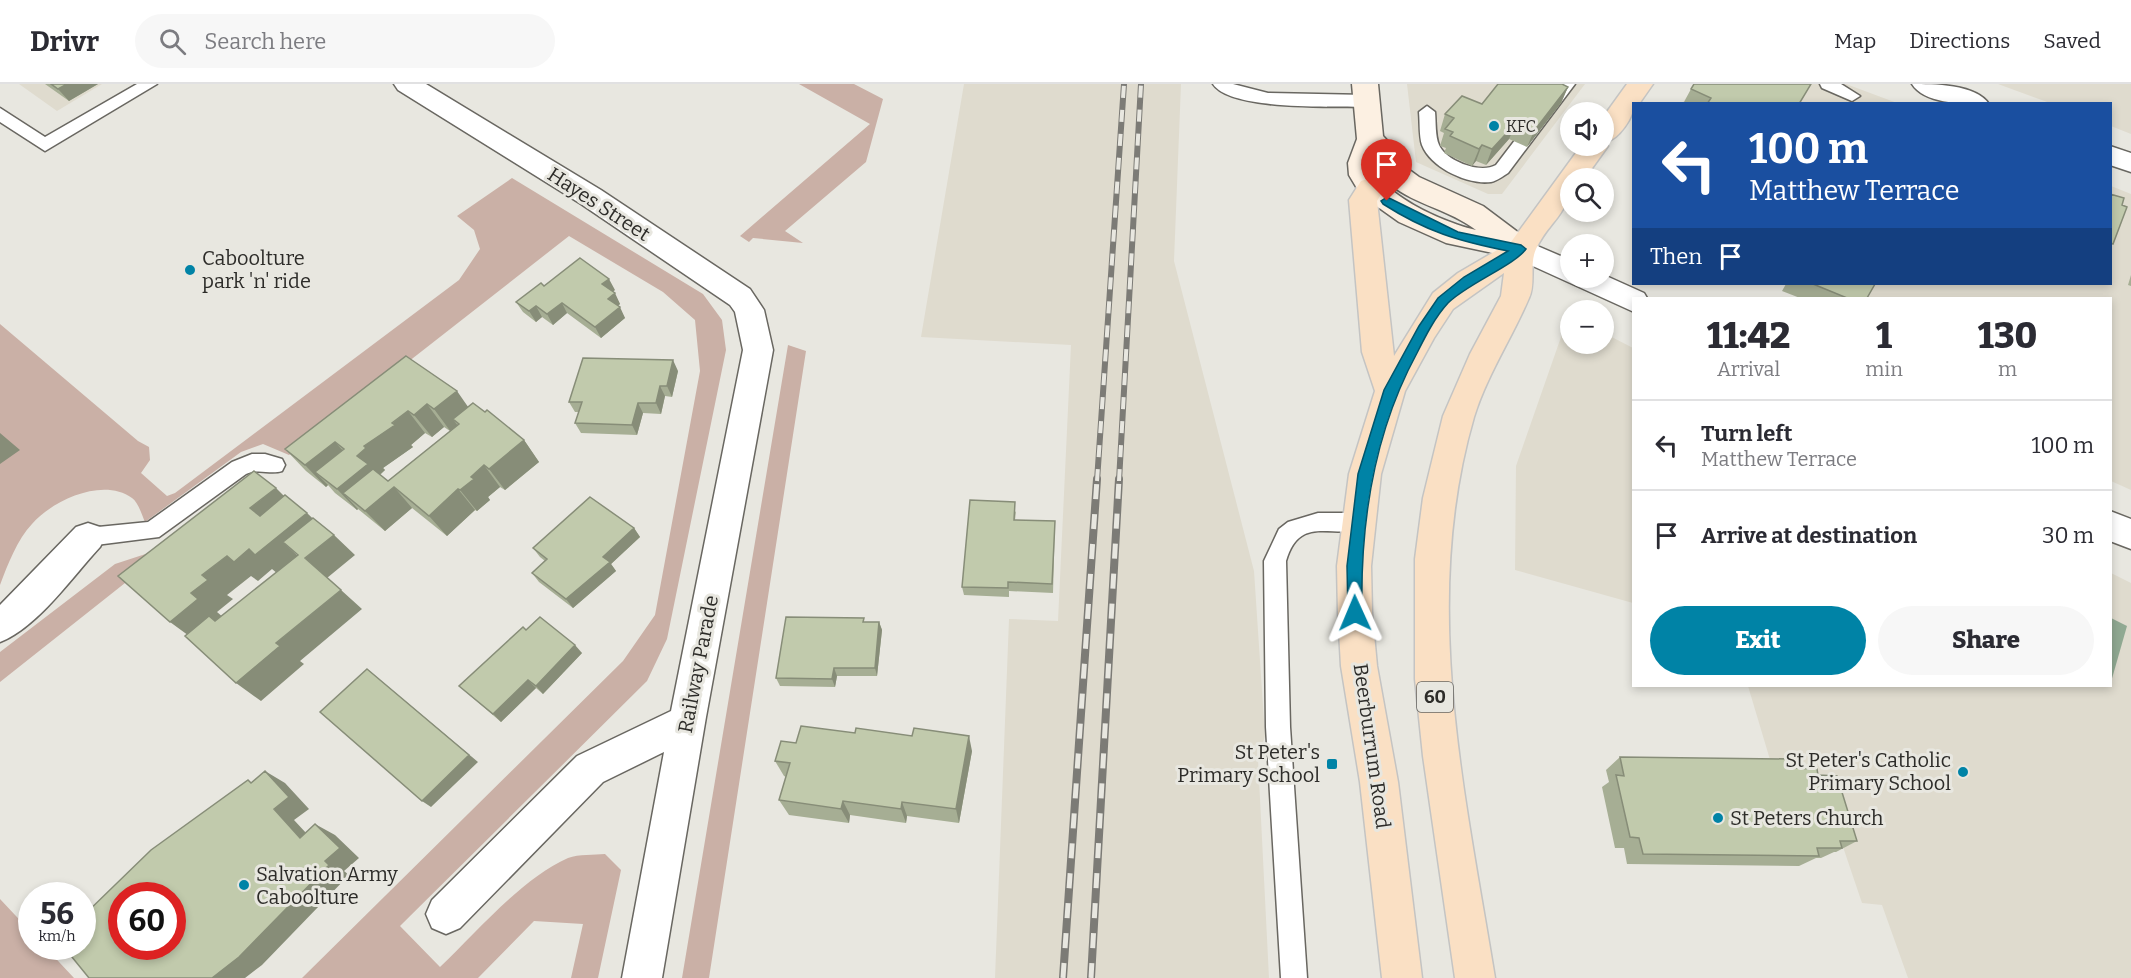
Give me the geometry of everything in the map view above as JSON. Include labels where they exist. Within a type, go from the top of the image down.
[{"type":"main road","points":[[1614,120],[1640,84]]},
{"type":"main road","points":[[1371,188],[1363,200],[1377,352],[1390,390]]},
{"type":"main road","name":"Beerburrum Road","points":[[1402,978],[1379,782],[1359,666],[1354,566],[1365,474],[1390,390],[1423,330],[1443,301],[1468,281],[1521,249],[1560,194]]},
{"type":"main road","name":"Beerburrum Road","points":[[1474,978],[1441,756],[1433,679],[1432,558],[1440,498],[1459,416],[1485,354],[1516,296],[1521,249]]},
{"type":"street","name":"Hayes Street","points":[[407,84],[591,197],[740,297],[749,310],[758,350]]},
{"type":"street","points":[[1932,85],[1971,102]]},
{"type":"street","points":[[1366,92],[1370,139],[1361,164],[1363,175],[1371,188],[1409,215],[1456,236],[1521,249]]},
{"type":"street","points":[[1370,139],[1387,157],[1398,176],[1409,184],[1473,213],[1521,249],[1560,267]]},
{"type":"street","points":[[2112,156],[2131,163]]},
{"type":"street","points":[[1606,288],[1632,300]]},
{"type":"street","name":"Railway Parade","points":[[642,978],[687,722],[758,350]]},
{"type":"street","points":[[2112,526],[2131,535]]},
{"type":"street","points":[[0,626],[30,600],[88,537]]},
{"type":"street","points":[[446,914],[590,769],[687,722]]},
{"type":"lane","points":[[0,114],[45,145],[149,84]]},
{"type":"lane","points":[[1221,84],[1239,94],[1278,98],[1366,92]]},
{"type":"lane","points":[[1427,112],[1430,144],[1436,154],[1462,171],[1490,176],[1502,169],[1567,84]]},
{"type":"lane","points":[[1828,84],[1852,96]]},
{"type":"lane","points":[[88,537],[152,531],[238,468],[251,462],[263,461],[275,465]]},
{"type":"lane","points":[[1294,978],[1278,727],[1275,561],[1277,550],[1288,531],[1309,522],[1358,522]]},
{"type":"shaded area","points":[[19,84],[102,84],[57,111]]},
{"type":"shaded area","points":[[799,84],[854,84],[883,99],[866,162],[785,231],[803,243],[753,238],[749,242],[740,236],[870,124]]},
{"type":"shaded area","points":[[964,84],[1181,84],[1174,261],[1254,571],[1265,736],[1258,759],[1269,978],[995,978],[1009,619],[1058,621],[1071,345],[921,337]]},
{"type":"shaded area","points":[[1407,84],[1585,84],[1571,102],[1560,102],[1560,117],[1502,194],[1488,194],[1416,162]]},
{"type":"shaded area","points":[[1695,84],[1846,84],[1894,102],[1683,102]]},
{"type":"shaded area","points":[[1998,84],[2131,84],[2131,134],[2112,126],[2112,102],[2047,102]]},
{"type":"shaded area","points":[[512,178],[703,294],[722,320],[726,350],[667,639],[647,681],[400,926],[440,967],[500,907],[533,879],[568,858],[605,854],[621,870],[598,978],[571,978],[583,924],[534,921],[478,978],[302,978],[623,661],[655,615],[700,371],[695,320],[663,292],[569,236],[289,455],[263,444],[241,452],[145,522],[134,500],[120,492],[93,491],[65,500],[41,515],[27,530],[13,553],[0,585],[0,324],[138,441],[149,447],[150,460],[141,473],[167,496],[175,493],[459,280],[480,249],[474,230],[457,216]]},
{"type":"shaded area","points":[[2112,186],[2131,194],[2131,490],[2112,481],[2112,297],[1863,297],[1869,285],[2112,285]]},
{"type":"shaded area","points":[[1614,338],[1632,347],[1632,603],[1515,570],[1516,466],[1560,340],[1560,354],[1614,354]]},
{"type":"shaded area","points":[[788,345],[806,351],[709,978],[682,978]]},
{"type":"shaded area","points":[[173,545],[0,682],[0,652],[115,564]]},
{"type":"shaded area","name":"St Peter's Catholic Primary School","points":[[2112,574],[2131,583],[2131,978],[1908,978],[1882,905],[1862,903],[1821,782],[1771,763],[1748,687],[2112,687]]},
{"type":"shaded area","points":[[2112,618],[2127,626],[2112,678]]},
{"type":"shaded area","points":[[0,899],[18,918],[18,960],[57,960],[74,978],[0,978]]},
{"type":"building","points":[[51,84],[67,84],[58,89]]},
{"type":"building","name":"KFC","points":[[1498,84],[1562,84],[1568,87],[1534,131],[1516,123],[1492,149],[1482,145],[1479,149],[1450,136],[1453,132],[1445,129],[1454,118],[1445,114],[1462,96],[1482,104]]},
{"type":"building","points":[[1694,84],[1811,84],[1800,102],[1708,102],[1711,98],[1691,89]]},
{"type":"building","points":[[2112,195],[2124,198],[2122,205],[2127,207],[2113,244]]},
{"type":"building","points":[[580,258],[609,279],[602,284],[615,293],[608,299],[620,307],[595,327],[562,303],[547,314],[536,306],[529,311],[516,302],[541,283],[544,286]]},
{"type":"building","points":[[1815,285],[1874,285],[1868,297],[1845,297]]},
{"type":"building","points":[[406,356],[457,391],[434,409],[427,404],[414,415],[408,411],[392,423],[395,425],[364,446],[366,448],[357,456],[368,464],[337,489],[315,472],[344,449],[335,442],[305,465],[285,449]]},
{"type":"building","points":[[583,358],[673,360],[667,386],[660,386],[656,403],[638,403],[632,425],[575,423],[582,402],[569,402]]},
{"type":"building","points":[[473,403],[485,412],[487,410],[524,440],[489,469],[484,465],[471,477],[474,479],[460,490],[458,489],[429,516],[394,487],[365,511],[343,493],[373,469],[388,481],[459,424],[453,419]]},
{"type":"building","points":[[254,471],[276,488],[250,508],[260,516],[285,495],[307,513],[255,555],[249,549],[234,562],[227,556],[202,575],[208,580],[191,593],[198,599],[170,622],[118,576]]},
{"type":"building","points":[[590,497],[634,528],[603,557],[610,562],[566,599],[532,573],[547,559],[533,548]]},
{"type":"building","points":[[970,500],[1015,502],[1014,520],[1055,521],[1052,584],[1008,582],[1008,588],[962,587]]},
{"type":"building","points":[[313,518],[334,535],[305,558],[341,590],[276,643],[280,646],[236,683],[185,636],[209,616],[215,621],[298,555],[283,542]]},
{"type":"building","points":[[540,617],[575,645],[536,686],[528,680],[493,714],[459,686],[523,627],[526,630]]},
{"type":"building","points":[[786,617],[864,618],[863,622],[879,622],[875,668],[834,668],[832,679],[776,678]]},
{"type":"building","points":[[367,669],[469,755],[422,801],[320,712]]},
{"type":"building","points":[[801,726],[855,733],[856,728],[912,736],[914,728],[969,736],[956,809],[902,802],[901,809],[843,801],[841,809],[779,800],[790,763],[775,761],[781,741],[796,743]]},
{"type":"building","name":"St Peters Church","points":[[1620,757],[1789,759],[1792,768],[1817,769],[1818,775],[1837,776],[1857,841],[1840,841],[1842,848],[1817,848],[1819,856],[1643,854],[1639,838],[1630,837],[1616,775],[1624,776]]},
{"type":"building","name":"Salvation Army Caboolture","points":[[265,771],[289,797],[274,809],[300,838],[315,824],[340,848],[325,861],[329,865],[239,957],[212,978],[89,978],[74,960],[96,960],[96,903],[108,892],[108,960],[186,960],[186,882],[118,882],[151,850],[248,780],[251,783]]},
{"type":"railway","points":[[1097,481],[1124,84]]},
{"type":"railway","points":[[1119,481],[1141,84]]},
{"type":"railway","points":[[1063,978],[1097,479]]},
{"type":"railway","points":[[1091,978],[1119,479]]},
{"type":"place","name":"KFC","points":[[1494,126]]},
{"type":"place","name":"Caboolture park 'n' ride","points":[[190,270]]},
{"type":"place","name":"St Peter's Primary School","points":[[1332,764]]},
{"type":"place","name":"St Peter's Catholic Primary School","points":[[1963,772]]},
{"type":"place","name":"St Peters Church","points":[[1718,818]]},
{"type":"place","name":"Salvation Army Caboolture","points":[[244,885]]},
{"type":"route","points":[[1355,613],[1354,566],[1365,474],[1376,429],[1390,390],[1423,330],[1443,301],[1468,281],[1521,249],[1456,236],[1409,215],[1387,201]]}]
